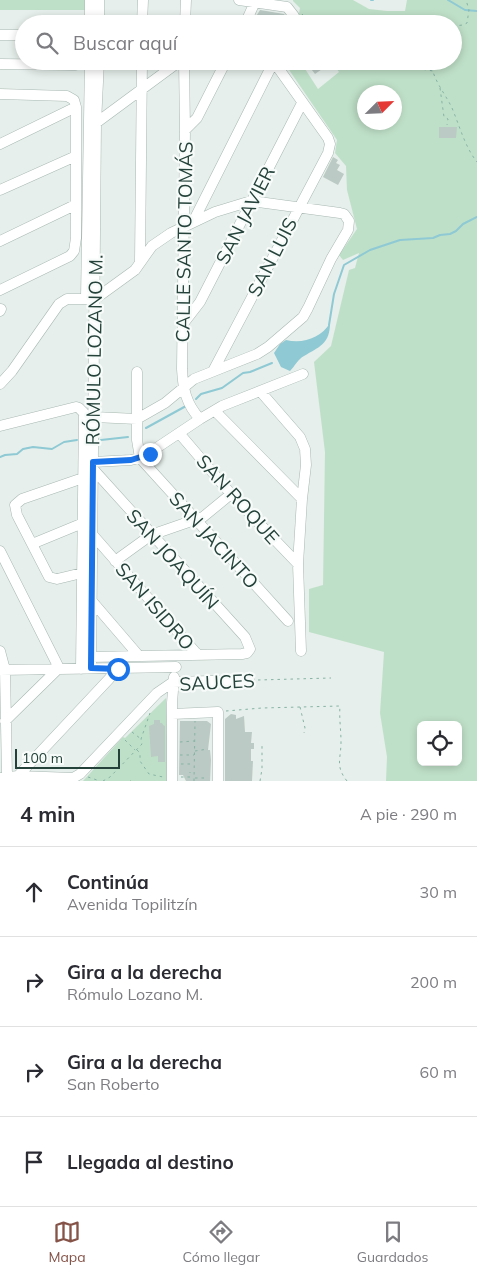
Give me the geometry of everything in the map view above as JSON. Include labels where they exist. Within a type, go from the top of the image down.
[{"type":"street","points":[[90,0],[90,15]]},
{"type":"street","points":[[99,15],[100,0]]},
{"type":"street","points":[[142,0],[142,15]]},
{"type":"street","points":[[185,15],[186,0]]},
{"type":"street","points":[[240,0],[291,12]]},
{"type":"street","points":[[249,15],[255,2]]},
{"type":"street","points":[[0,35],[15,35]]},
{"type":"street","points":[[0,64],[15,64]]},
{"type":"street","points":[[91,299],[94,70]]},
{"type":"street","name":"RÓMULO LOZANO M.","points":[[86,668],[90,657],[92,600],[94,418],[91,299],[96,123],[94,70]]},
{"type":"street","points":[[140,262],[142,70]]},
{"type":"street","points":[[96,123],[169,70]]},
{"type":"street","name":"CALLE SANTO TOMÁS","points":[[182,70],[188,224],[183,324],[183,388],[188,401],[200,419]]},
{"type":"street","points":[[185,130],[197,118],[221,70]]},
{"type":"street","points":[[188,224],[270,70]]},
{"type":"street","points":[[279,70],[302,103]]},
{"type":"street","points":[[0,94],[67,96],[74,103],[76,156],[76,238],[74,252],[0,290]]},
{"type":"street","points":[[0,144],[74,103]]},
{"type":"street","name":"SAN LUIS","points":[[214,371],[328,153],[330,144],[326,134],[302,103]]},
{"type":"street","name":"SAN JAVIER","points":[[183,324],[200,302],[302,103]]},
{"type":"street","points":[[0,190],[76,156]]},
{"type":"street","points":[[0,384],[12,371],[58,304],[67,299],[91,299],[130,274],[152,246],[188,224],[215,212],[251,202],[344,214],[349,221],[348,230],[330,259],[303,317],[268,347],[257,354],[194,379],[156,409],[137,419],[94,418]]},
{"type":"street","points":[[0,241],[75,205]]},
{"type":"street","points":[[137,372],[137,440],[140,458]]},
{"type":"street","points":[[93,466],[140,458],[150,454],[222,406],[303,374]]},
{"type":"street","points":[[260,392],[300,437],[305,449],[306,465],[298,564],[301,651]]},
{"type":"street","points":[[0,426],[76,407],[82,410],[85,416],[82,572],[86,668]]},
{"type":"street","points":[[215,411],[302,499]]},
{"type":"street","name":"SAN ROQUE","points":[[179,433],[231,494],[298,564]]},
{"type":"street","name":"SAN JACINTO","points":[[140,458],[288,621]]},
{"type":"street","name":"SAN JOAQUÍN","points":[[93,466],[151,535],[249,643],[250,651],[242,654],[198,655]]},
{"type":"street","points":[[82,572],[52,579],[48,575],[17,515],[14,505],[22,499],[83,478]]},
{"type":"street","points":[[115,561],[151,535],[209,514],[231,494]]},
{"type":"street","points":[[32,544],[83,523]]},
{"type":"street","name":"SAN ISIDRO","points":[[92,534],[198,655]]},
{"type":"street","points":[[0,551],[59,668]]},
{"type":"street","points":[[92,600],[139,656]]},
{"type":"street","points":[[0,651],[8,777]]},
{"type":"street","points":[[90,657],[198,655]]},
{"type":"street","points":[[8,777],[118,669],[124,656]]},
{"type":"street","points":[[170,779],[173,760],[173,682],[177,656]]},
{"type":"street","points":[[2,670],[176,667]]},
{"type":"street","points":[[5,721],[59,668]]},
{"type":"street","name":"SAUCES","points":[[80,774],[157,694],[173,682],[250,680]]},
{"type":"street","points":[[172,714],[218,712],[218,779]]},
{"type":"street","points":[[8,777],[68,779],[80,774]]},
{"type":"path","points":[[462,25],[467,23],[469,10],[466,0]]},
{"type":"path","points":[[291,12],[304,15]]},
{"type":"path","points":[[428,70],[434,71],[440,88],[444,117],[448,119],[448,125]]},
{"type":"path","points":[[440,88],[451,106],[469,152],[477,162]]},
{"type":"path","name":"SAUCES","points":[[250,680],[331,678]]},
{"type":"path","points":[[218,712],[262,708],[340,706],[339,726],[341,743],[338,761],[342,774],[347,781]]},
{"type":"path","points":[[300,707],[305,728],[304,733]]},
{"type":"path","points":[[80,774],[101,781],[110,777],[142,744],[141,739],[150,712]]},
{"type":"path","points":[[194,781],[196,713]]},
{"type":"path","points":[[125,727],[141,739]]},
{"type":"path","points":[[124,738],[140,753],[140,761],[149,774],[170,779],[190,777],[190,772]]},
{"type":"path","points":[[173,742],[194,741]]},
{"type":"path","points":[[260,781],[262,746]]},
{"type":"path","points":[[194,751],[218,749]]},
{"type":"path","points":[[173,760],[194,755]]},
{"type":"path","points":[[173,760],[191,764]]},
{"type":"path","points":[[194,778],[218,779]]},
{"type":"green space","points":[[0,0],[86,0],[86,10],[0,10]]},
{"type":"green space","points":[[293,0],[353,0],[369,9],[405,11],[407,0],[477,0],[477,781],[386,781],[387,757],[380,713],[384,652],[309,632],[309,589],[323,585],[325,452],[314,362],[331,346],[349,270],[355,268],[359,253],[343,260],[339,255],[357,229],[347,190],[346,166],[335,153],[337,140],[289,70],[306,70],[318,89],[339,72],[338,70],[462,70],[462,15],[299,15],[300,8]]},
{"type":"green space","points":[[166,698],[168,781],[83,781],[123,737],[125,738]]},
{"type":"water","points":[[330,323],[328,336],[323,344],[302,357],[290,371],[281,367],[274,353],[280,344],[286,340],[299,341],[311,339],[322,333]]},
{"type":"building","points":[[260,10],[285,15],[257,15]]},
{"type":"building","points":[[312,70],[321,70],[315,74]]},
{"type":"building","points":[[439,127],[457,127],[456,138],[439,138]]},
{"type":"building","points":[[333,157],[338,160],[336,163],[340,165],[337,170],[344,174],[338,185],[323,177]]},
{"type":"building","points":[[231,714],[236,715],[236,719],[244,716],[245,732],[252,732],[251,743],[254,743],[254,749],[251,749],[251,761],[253,761],[252,781],[225,781],[225,719]]},
{"type":"building","points":[[154,720],[160,720],[160,723],[165,726],[165,762],[158,762],[158,756],[151,757],[149,726],[154,724]]},
{"type":"building","points":[[180,721],[207,721],[211,724],[208,750],[210,750],[211,760],[210,781],[186,781],[183,775],[179,775]]},
{"type":"waterway","points":[[448,0],[465,10],[477,11]]},
{"type":"waterway","points":[[329,325],[334,294],[344,265],[370,250],[400,240],[433,238],[450,234],[463,224],[477,217]]},
{"type":"waterway","points":[[196,399],[201,394],[222,388],[243,373],[272,363]]},
{"type":"waterway","points":[[146,428],[186,406]]},
{"type":"waterway","points":[[101,440],[128,437]]},
{"type":"waterway","points":[[0,457],[17,454],[23,449],[33,447],[52,449],[64,442],[77,440]]},
{"type":"route","points":[[118,669],[91,668],[93,462],[131,460],[150,454]]}]
